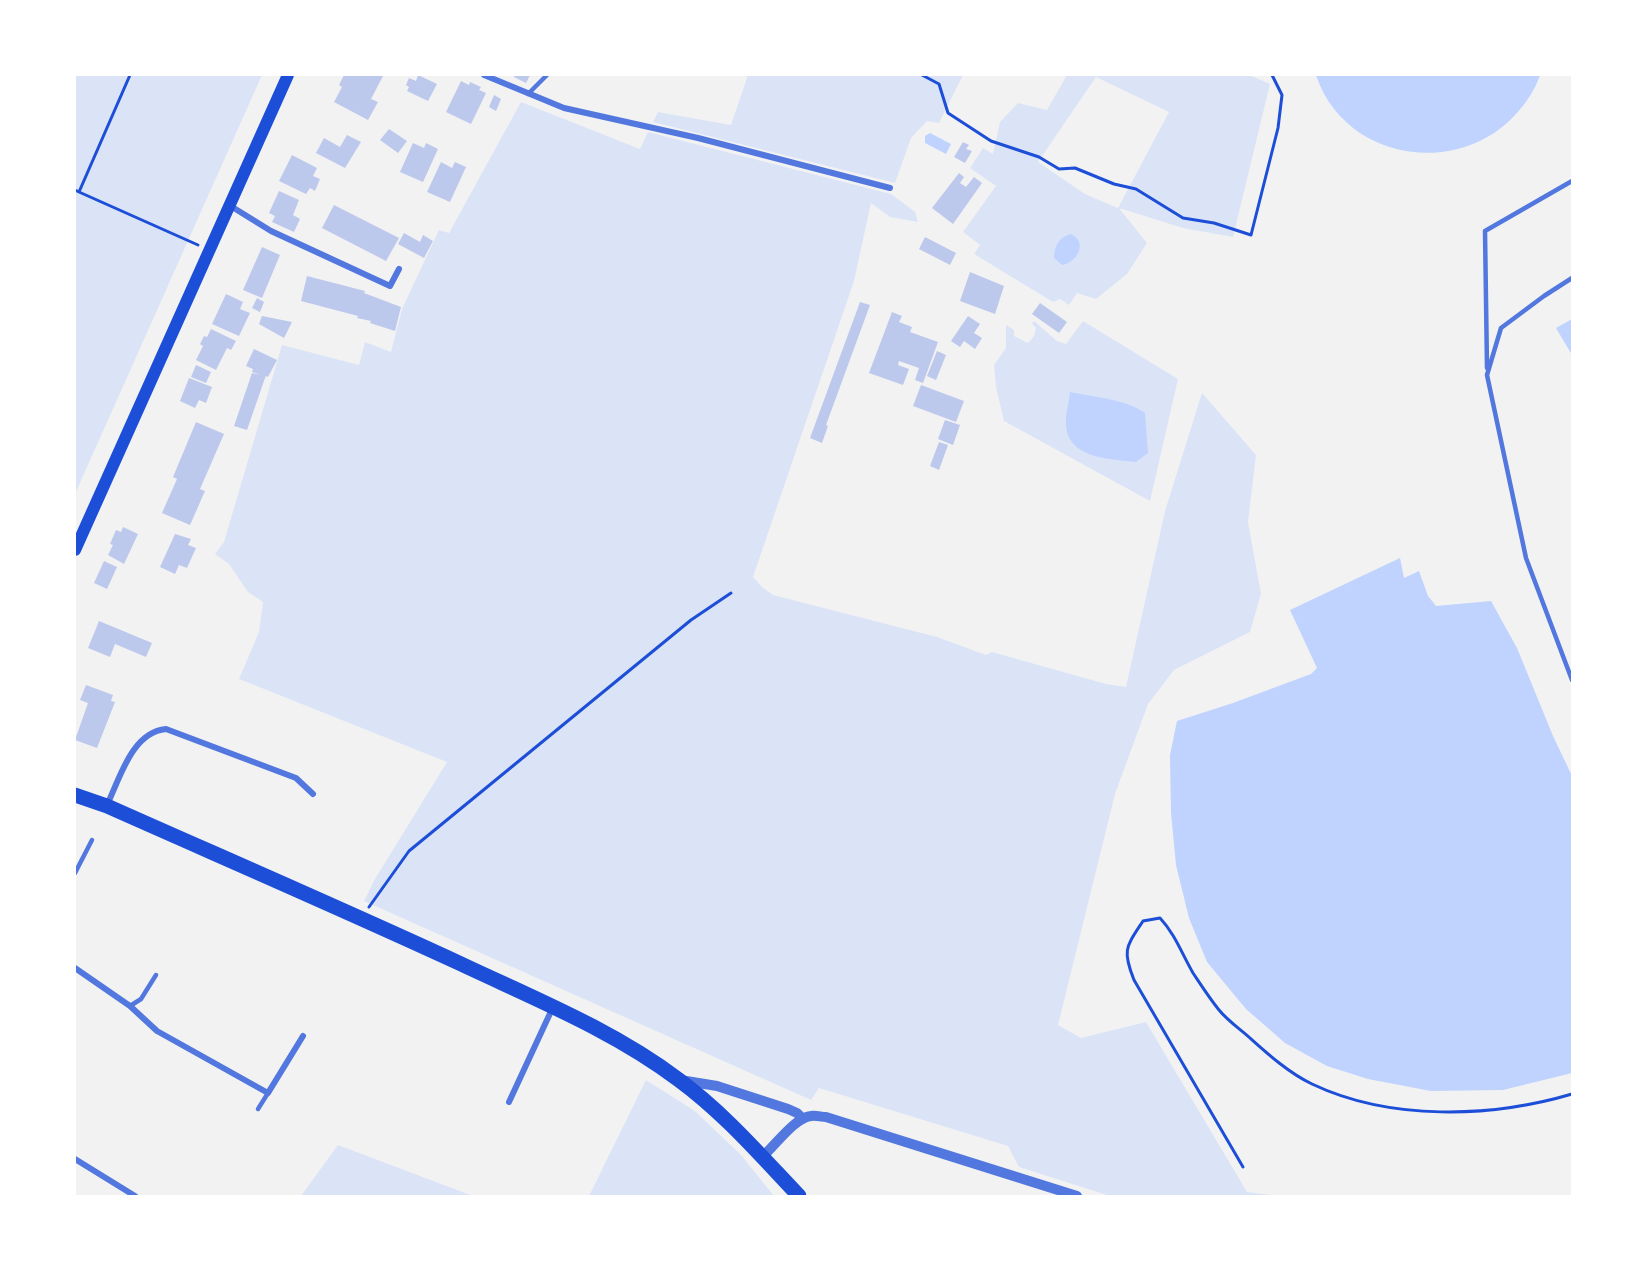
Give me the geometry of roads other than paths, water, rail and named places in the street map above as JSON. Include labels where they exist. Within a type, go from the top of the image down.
[{"type":"main road","points":[[75,550],[288,75]]},
{"type":"main road","points":[[75,787],[105,805]]},
{"type":"main road","points":[[75,795],[105,805],[361,918],[553,1007],[634,1050],[680,1080],[714,1108],[800,1196]]},
{"type":"street","points":[[484,75],[564,108],[698,138],[890,188]]},
{"type":"street","points":[[229,205],[271,231],[390,286],[399,269]]},
{"type":"street","points":[[105,805],[136,744],[155,730],[166,729],[296,777],[313,794]]},
{"type":"street","points":[[75,968],[130,1006],[157,1031],[268,1093],[303,1036]]},
{"type":"street","points":[[509,1102],[553,1007]]},
{"type":"street","points":[[680,1080],[717,1086],[788,1108],[803,1119]]},
{"type":"street","points":[[762,1157],[790,1128],[803,1119],[808,1116],[826,1117],[1077,1196]]},
{"type":"street","points":[[75,1159],[135,1196]]},
{"type":"lane","points":[[528,94],[547,75]]},
{"type":"lane","points":[[1572,181],[1485,231],[1487,375],[1526,558],[1572,680]]},
{"type":"lane","points":[[1487,375],[1501,328],[1572,278]]},
{"type":"lane","points":[[75,873],[92,840]]},
{"type":"lane","points":[[130,1006],[141,999],[156,975]]},
{"type":"lane","points":[[258,1109],[268,1093]]},
{"type":"water","points":[[1316,75],[1540,75],[1533,91],[1520,110],[1492,134],[1464,147],[1434,153],[1404,151],[1376,142],[1351,126],[1330,104]]},
{"type":"water","points":[[930,133],[951,144],[946,154],[925,143],[925,136]]},
{"type":"water","points":[[1071,234],[1079,242],[1080,247],[1072,261],[1062,265],[1054,258],[1055,250],[1060,240]]},
{"type":"water","points":[[1572,319],[1572,355],[1556,328]]},
{"type":"water","points":[[1070,392],[1119,402],[1145,413],[1148,453],[1136,462],[1115,460],[1092,455],[1074,445],[1066,425]]},
{"type":"water","points":[[1400,558],[1404,578],[1419,571],[1428,596],[1436,606],[1491,601],[1517,648],[1572,776],[1572,1073],[1503,1090],[1431,1091],[1368,1079],[1327,1066],[1285,1043],[1246,1009],[1207,962],[1189,918],[1176,865],[1171,813],[1170,755],[1177,721],[1311,674],[1317,668],[1290,610]]}]
